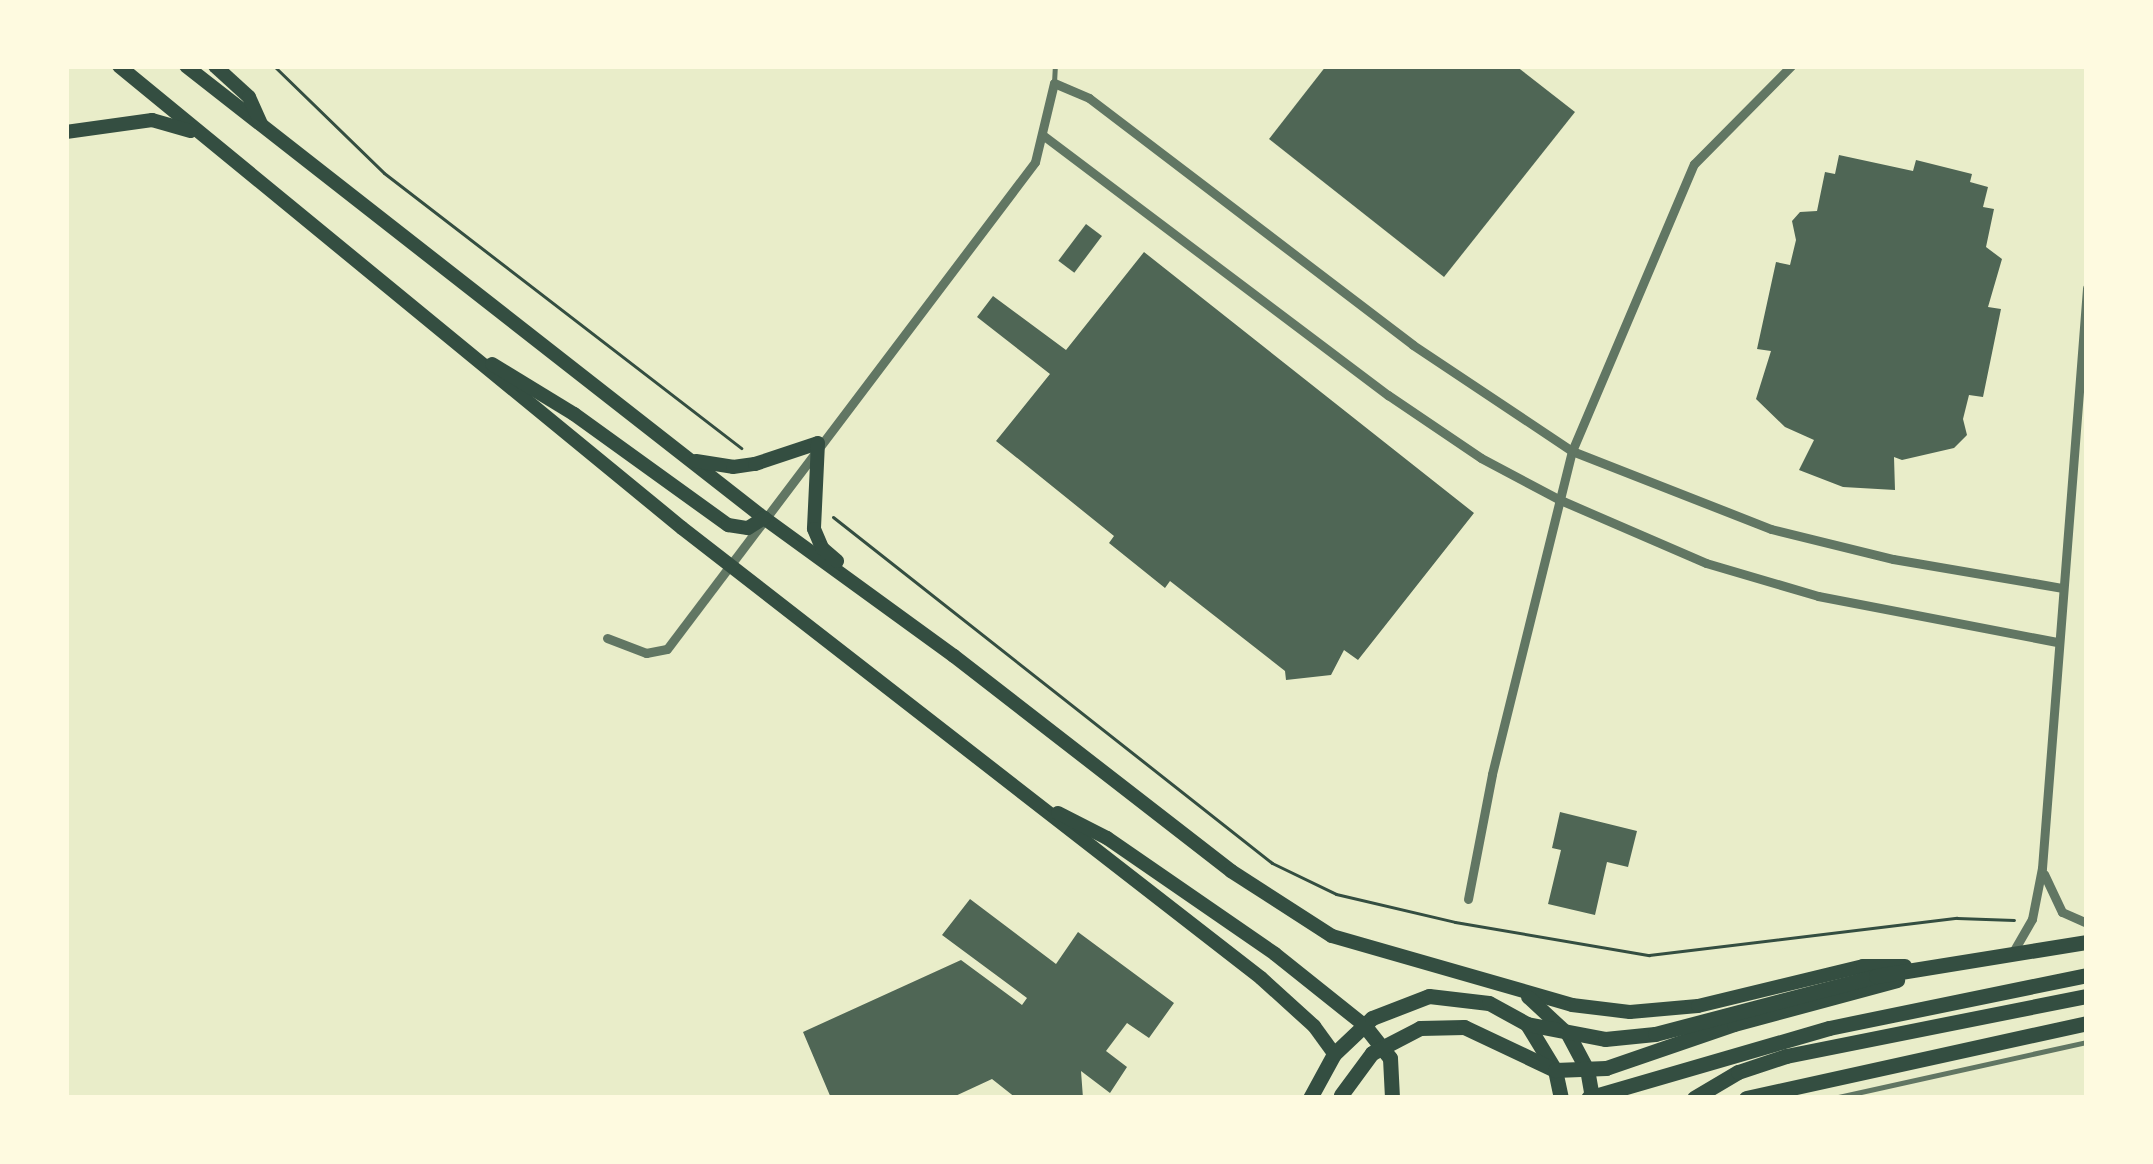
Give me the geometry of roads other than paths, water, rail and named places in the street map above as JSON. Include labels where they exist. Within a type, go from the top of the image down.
[{"type":"main road","points":[[119,66],[731,566],[1261,978],[1314,1026],[1334,1054],[1340,1096]]},
{"type":"main road","points":[[186,66],[764,518],[1283,907],[1332,935],[1374,951],[1595,1010],[1662,1011],[1863,966],[1934,967]]},
{"type":"main road","points":[[215,66],[249,97],[264,128]]},
{"type":"main road","points":[[66,132],[152,120],[201,134]]},
{"type":"main road","points":[[447,337],[574,414],[728,525],[748,528],[764,518]]},
{"type":"main road","points":[[687,458],[733,467],[818,442],[814,529],[822,548],[850,571],[859,587]]},
{"type":"main road","points":[[1042,805],[1107,838],[1274,954],[1364,1024],[1382,1045],[1393,1070],[1392,1098]]},
{"type":"main road","points":[[1310,1098],[1334,1054],[1364,1024],[1403,1002],[1429,996],[1489,1003],[1527,1024],[1605,1039],[1655,1034],[1826,987],[2087,942]]},
{"type":"main road","points":[[1340,1096],[1382,1045],[1420,1028],[1464,1027],[1555,1070],[1588,1069],[1868,991],[1934,967]]},
{"type":"main road","points":[[1514,988],[1539,1003],[1568,1034],[1588,1069],[1590,1098],[1910,1010],[2087,975]]},
{"type":"main road","points":[[1694,1098],[1738,1072],[1786,1056],[2087,996]]},
{"type":"main road","points":[[1746,1098],[1929,1054],[2087,1023]]},
{"type":"main road","points":[[1527,1024],[1555,1070],[1561,1098]]},
{"type":"street","points":[[1468,899],[1572,452],[1694,164],[1791,66]]},
{"type":"street","points":[[608,638],[646,653],[667,649],[818,442],[939,294],[1035,162],[1054,83],[1089,98],[1413,345],[1572,452],[1771,530],[1893,559],[2062,588]]},
{"type":"street","points":[[1044,136],[1388,395],[1481,458],[1558,500],[1706,563],[1818,596],[2056,642]]},
{"type":"street","points":[[2010,956],[2032,919],[2042,868],[2087,288]]},
{"type":"street","points":[[2042,868],[2062,911],[2087,922]]},
{"type":"lane","points":[[1054,83],[1055,66]]},
{"type":"lane","points":[[1834,1098],[2087,1042]]}]
